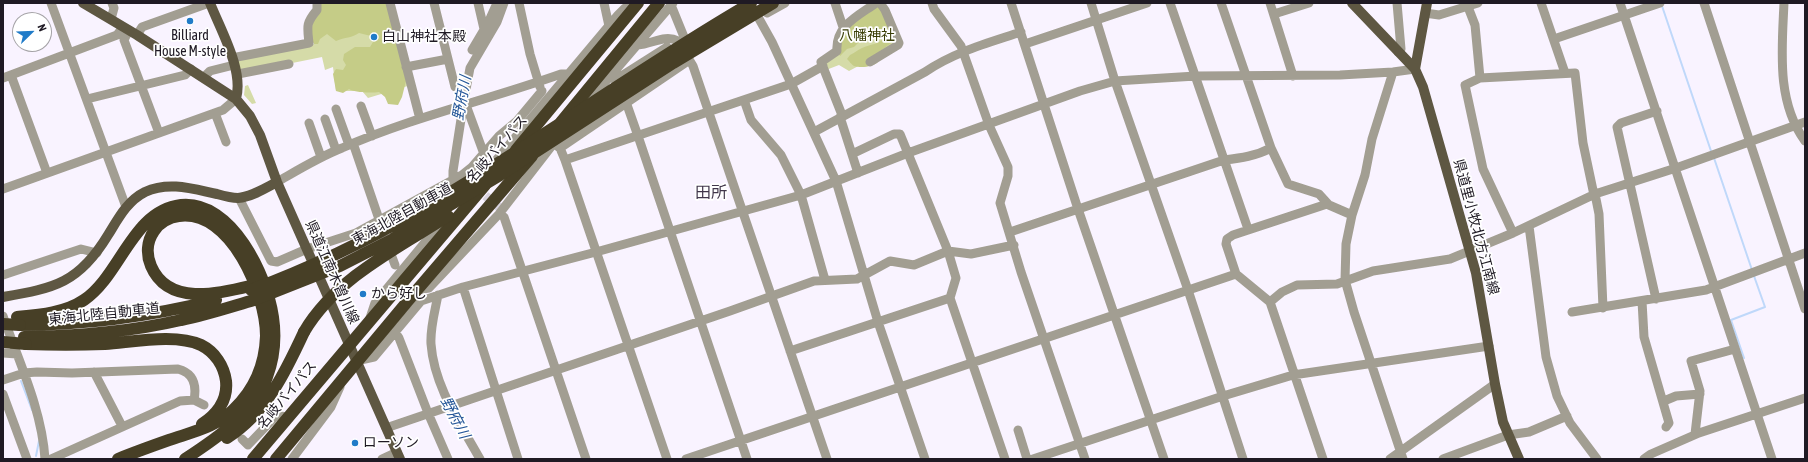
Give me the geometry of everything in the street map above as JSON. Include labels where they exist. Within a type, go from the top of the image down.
[{"type":"highway","name":"名岐バイパス","points":[[252,459],[551,110],[638,3]]},
{"type":"highway","name":"東海北陸自動車道","points":[[3,336],[25,340],[143,327],[181,320],[308,268],[362,242],[452,192],[749,3]]},
{"type":"highway","name":"東海北陸自動車道","points":[[3,324],[18,321],[55,325],[138,317],[252,292],[333,269],[393,239],[456,202],[673,62],[773,3]]},
{"type":"highway","points":[[276,459],[417,290],[668,4]]},
{"type":"highway","points":[[189,459],[230,437],[256,415],[282,378],[304,332],[321,307],[344,284],[462,207],[578,124]]},
{"type":"highway","points":[[3,316],[18,321],[72,306],[83,301],[100,286],[110,274],[144,224],[162,211],[181,205],[190,205],[213,213],[224,221],[245,244],[266,288],[273,318],[273,350],[266,378],[260,392],[247,410],[218,436],[185,459]]},
{"type":"highway","points":[[121,458],[214,424],[224,418],[243,400],[257,377],[262,364],[266,336],[265,321],[258,291],[248,269],[234,246],[214,225],[194,216],[183,215],[166,220],[154,231],[150,240],[148,257],[153,270],[170,288],[187,294],[201,295],[252,292]]},
{"type":"highway","points":[[3,342],[25,340],[78,345],[175,340],[195,343],[210,350],[222,366],[225,376],[226,386],[221,405],[216,413],[200,425],[169,440]]},
{"type":"highway","points":[[283,459],[313,416]]},
{"type":"main road","name":"県道江南木曽川線","points":[[83,3],[204,77],[236,99],[250,116],[260,135],[277,182],[398,455]]},
{"type":"main road","points":[[210,3],[235,66],[239,88],[236,99]]},
{"type":"main road","points":[[1352,3],[1415,69]]},
{"type":"main road","points":[[1415,69],[1426,8]]},
{"type":"main road","name":"県道里小牧北方江南線","points":[[1415,69],[1426,95],[1470,251],[1479,288],[1503,422],[1519,459]]},
{"type":"main road","points":[[3,297],[43,290],[60,283],[85,267],[97,253],[126,208],[139,196],[164,187],[182,187],[239,198],[277,182]]},
{"type":"street","points":[[51,3],[126,208]]},
{"type":"street","points":[[111,19],[114,8],[112,3]]},
{"type":"street","points":[[47,173],[7,77],[117,35],[210,3]]},
{"type":"street","points":[[204,77],[210,71],[235,66],[309,43],[307,24],[308,20],[317,10],[317,3]]},
{"type":"street","points":[[390,3],[420,119]]},
{"type":"street","points":[[434,3],[456,87]]},
{"type":"street","points":[[478,3],[484,29]]},
{"type":"street","points":[[472,50],[497,3]]},
{"type":"street","points":[[454,182],[461,106],[470,68],[497,22],[504,3]]},
{"type":"street","points":[[519,3],[530,54],[543,90]]},
{"type":"street","points":[[604,3],[609,26]]},
{"type":"street","points":[[367,324],[375,303],[431,234],[543,90],[567,74],[625,8],[638,3]]},
{"type":"street","points":[[613,79],[712,20],[749,3],[759,17],[836,181],[878,322],[926,459]]},
{"type":"street","points":[[557,145],[626,102],[690,59],[785,3]]},
{"type":"street","points":[[834,3],[843,27]]},
{"type":"street","points":[[858,172],[841,116],[821,62],[837,51],[836,43],[843,27],[877,3],[880,3],[885,10],[899,43],[898,46],[870,62]]},
{"type":"street","points":[[932,3],[934,9],[961,46],[989,125],[1008,168],[1008,176],[1000,203],[1085,459]]},
{"type":"street","points":[[1011,3],[1078,209],[1164,459]]},
{"type":"street","points":[[1091,3],[1115,81],[1150,186],[1188,290],[1243,459]]},
{"type":"street","points":[[1025,44],[1147,3]]},
{"type":"street","points":[[1170,3],[1248,229]]},
{"type":"street","points":[[1221,3],[1271,148],[1288,184],[1319,194],[1327,204],[1352,215]]},
{"type":"street","points":[[1270,3],[1293,76]]},
{"type":"street","points":[[1274,14],[1309,3]]},
{"type":"street","points":[[1397,3],[1400,49],[1398,52]]},
{"type":"street","points":[[1426,8],[1439,15],[1478,3]]},
{"type":"street","points":[[1541,3],[1565,73]]},
{"type":"street","points":[[1620,3],[1716,287],[1772,459]]},
{"type":"street","points":[[1554,39],[1660,3]]},
{"type":"street","points":[[1704,3],[1805,309]]},
{"type":"street","points":[[1784,3],[1782,66],[1788,106],[1801,124],[1805,140]]},
{"type":"street","points":[[668,4],[709,111],[827,459]]},
{"type":"street","points":[[417,290],[429,288],[500,210],[613,79],[668,4]]},
{"type":"street","points":[[1468,7],[1475,25],[1480,78]]},
{"type":"street","points":[[130,31],[124,40],[159,133]]},
{"type":"street","points":[[814,132],[841,116],[925,72],[940,61],[1021,32]]},
{"type":"street","points":[[638,45],[668,37],[681,39]]},
{"type":"street","points":[[406,67],[448,58]]},
{"type":"street","points":[[235,66],[289,64]]},
{"type":"street","points":[[565,160],[791,84],[823,66]]},
{"type":"street","points":[[87,99],[185,75],[191,69]]},
{"type":"street","points":[[356,362],[374,357],[421,301],[463,287],[670,232],[800,195],[908,153],[1044,104],[1115,81],[1196,76],[1293,76],[1393,72],[1415,69]]},
{"type":"street","points":[[1393,72],[1372,140],[1365,175],[1352,215],[1346,244],[1345,280],[1370,364],[1401,455]]},
{"type":"street","points":[[1513,233],[1484,169],[1470,113],[1465,85],[1480,78],[1575,72],[1583,143],[1599,214],[1603,308]]},
{"type":"street","points":[[239,198],[271,261],[277,262],[307,249],[356,233],[454,182],[472,167],[499,136],[517,121],[543,90],[561,74],[567,74]]},
{"type":"street","points":[[613,79],[626,102],[638,136],[747,459]]},
{"type":"street","points":[[277,182],[336,150],[420,119],[461,106],[543,90]]},
{"type":"street","points":[[3,189],[223,110],[236,99]]},
{"type":"street","points":[[744,100],[750,120],[781,155],[800,195],[825,280]]},
{"type":"street","points":[[361,106],[372,136]]},
{"type":"street","points":[[461,106],[484,154]]},
{"type":"street","points":[[336,109],[380,220],[395,264]]},
{"type":"street","points":[[1656,299],[1628,184],[1616,127],[1621,123],[1657,111]]},
{"type":"street","points":[[215,113],[226,142]]},
{"type":"street","points":[[325,119],[336,150]]},
{"type":"street","points":[[309,123],[321,157]]},
{"type":"street","points":[[1270,302],[1282,292],[1297,285],[1338,284],[1373,270],[1450,259],[1529,226],[1595,195],[1801,124]]},
{"type":"street","points":[[852,154],[894,134],[900,134],[948,251],[956,278],[950,298],[1005,459]]},
{"type":"street","points":[[557,145],[565,160],[667,459]]},
{"type":"street","points":[[1010,232],[1224,160],[1244,158],[1262,153],[1271,148]]},
{"type":"street","points":[[1323,459],[1293,375],[1270,302],[1236,274],[1226,244],[1227,239],[1232,235],[1327,204]]},
{"type":"street","points":[[500,210],[504,217],[523,271],[586,459]]},
{"type":"street","points":[[1529,226],[1546,357],[1557,396],[1567,416],[1597,459]]},
{"type":"street","points":[[386,428],[814,281],[857,279],[890,261],[914,264],[948,251],[971,254],[1014,245]]},
{"type":"street","points":[[3,275],[81,249],[97,253]]},
{"type":"street","points":[[1572,312],[1656,299],[1716,287],[1805,253]]},
{"type":"street","points":[[686,459],[1236,274]]},
{"type":"street","points":[[463,287],[518,459]]},
{"type":"street","points":[[438,295],[432,335],[432,355],[439,383],[449,406],[480,459]]},
{"type":"street","points":[[790,351],[950,298]]},
{"type":"street","points":[[1642,301],[1644,338],[1656,381],[1664,401],[1669,423],[1666,428]]},
{"type":"street","points":[[3,316],[24,373],[44,438],[45,459]]},
{"type":"street","points":[[395,332],[399,338],[428,413],[448,459]]},
{"type":"street","points":[[1033,459],[1223,396],[1293,375],[1489,346]]},
{"type":"street","points":[[1695,434],[1700,394],[1691,361],[1735,349]]},
{"type":"street","points":[[3,353],[17,354]]},
{"type":"street","points":[[3,380],[24,373],[178,369],[186,371],[193,378],[195,394],[194,400]]},
{"type":"street","points":[[94,372],[122,426]]},
{"type":"street","points":[[297,457],[331,407],[344,377]]},
{"type":"street","points":[[1390,459],[1401,455],[1495,384]]},
{"type":"street","points":[[3,394],[27,459]]},
{"type":"street","points":[[1664,401],[1676,396],[1700,394]]},
{"type":"street","points":[[1644,459],[1651,454],[1695,434],[1805,398]]},
{"type":"street","points":[[51,459],[180,400],[194,400],[204,405]]},
{"type":"street","points":[[242,439],[248,445],[274,418],[279,415],[287,418]]},
{"type":"street","points":[[1444,459],[1508,435],[1529,432],[1567,416]]},
{"type":"street","points":[[1018,430],[1027,459]]},
{"type":"street","points":[[382,459],[398,455]]},
{"type":"green space","points":[[317,3],[388,3],[406,81],[402,97],[398,105],[388,104],[385,97],[379,92],[368,93],[349,89],[343,93],[336,91],[333,74],[336,69],[343,70],[346,65],[343,60],[344,54],[355,47],[370,47],[373,42],[371,36],[359,33],[336,41],[327,34],[320,39],[318,44],[314,44],[310,37]]},
{"type":"green space","points":[[387,3],[411,85],[368,98],[362,91],[336,91],[333,67],[325,70],[322,57],[238,74],[233,61],[314,44],[310,22]]},
{"type":"green space","name":"八幡神社","points":[[876,3],[898,45],[849,71],[839,65],[826,70],[821,62]]},
{"type":"green space","name":"八幡神社","points":[[880,3],[894,41],[879,52],[878,62],[876,64],[867,67],[854,66],[847,59],[850,55],[862,48],[880,42],[885,37],[881,34],[873,35],[868,41],[860,41],[854,47],[847,49],[840,56],[838,52],[843,31]]},
{"type":"green space","points":[[248,85],[256,103],[252,104],[244,95],[245,86]]},
{"type":"waterway","points":[[1662,6],[1711,151]]},
{"type":"waterway","points":[[1714,158],[1752,270]]},
{"type":"waterway","points":[[1744,358],[1731,320],[1765,307],[1754,276]]},
{"type":"waterway","points":[[21,381],[32,410]]},
{"type":"waterway","points":[[36,456],[39,441]]},
{"type":"tunnel","points":[[475,187],[500,208]]},
{"type":"place","name":"Billiard House M-style","points":[[190,21]]},
{"type":"place","name":"白山神社本殿","points":[[374,37]]},
{"type":"place","name":"から好し","points":[[363,294]]},
{"type":"place","name":"ローソン","points":[[355,443]]},
{"type":"district","name":"田所","points":[[711,193]]},
{"type":"water label","name":"野府川","points":[[462,98]]},
{"type":"water label","name":"野府川","points":[[455,418]]}]
